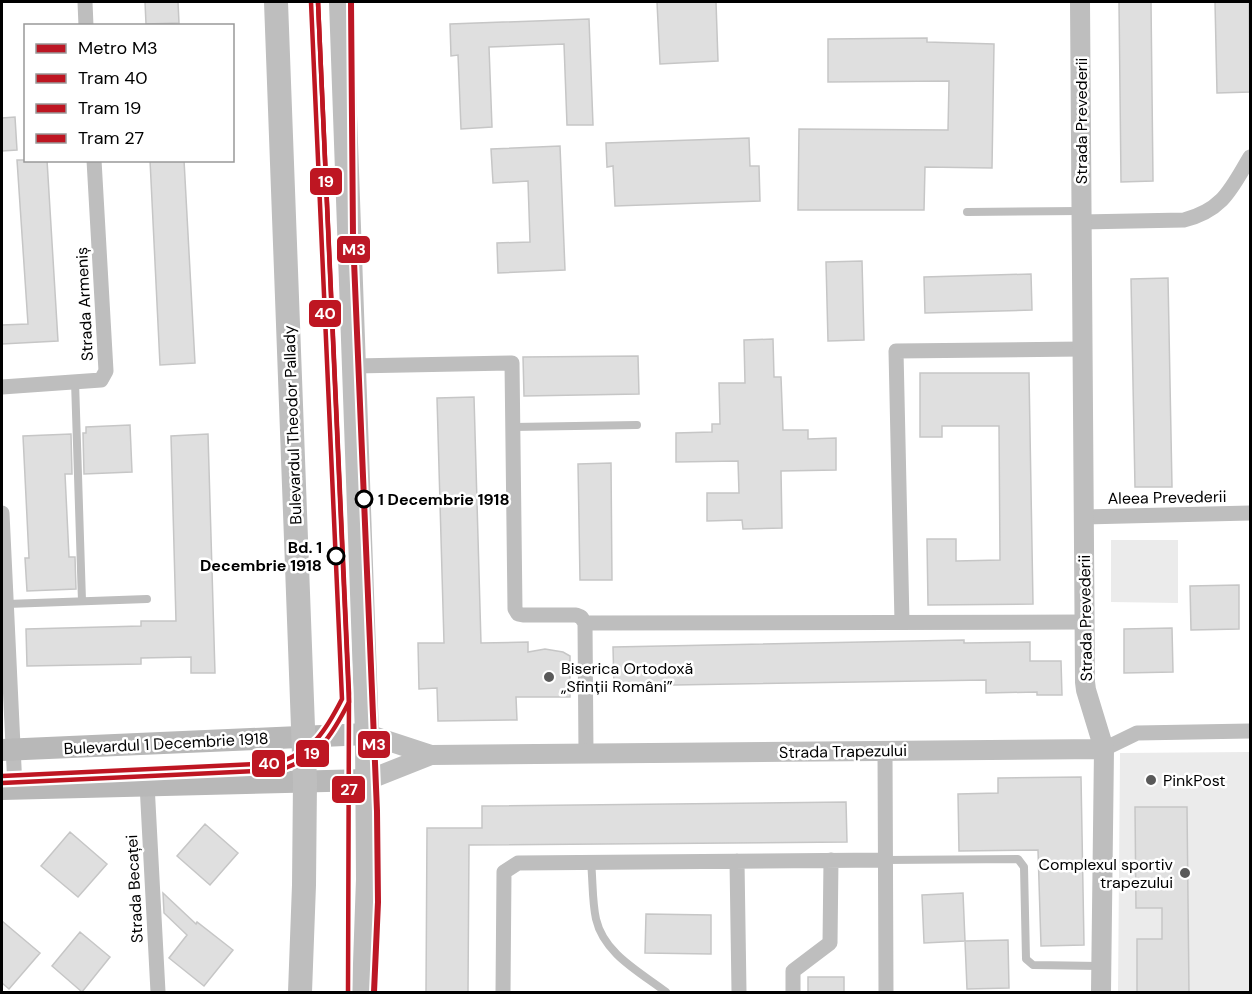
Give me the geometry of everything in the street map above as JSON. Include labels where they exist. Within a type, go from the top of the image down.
[{"type":"main road","name":"Bulevardul Theodor Pallady","points":[[276,2],[305,781],[300,993]]},
{"type":"main road","points":[[341,2],[367,734],[368,879],[364,993]]},
{"type":"main road","name":"Bulevardul 1 Decembrie 1918","points":[[8,750],[303,735],[367,734]]},
{"type":"main road","points":[[8,789],[368,780]]},
{"type":"street","points":[[85,2],[86,24]]},
{"type":"street","name":"Strada Prevederii","points":[[1080,2],[1084,622],[1086,690],[1104,749],[1101,993]]},
{"type":"street","points":[[1081,216],[1184,220],[1200,216],[1211,210],[1225,197],[1251,157]]},
{"type":"street","name":"Strada Armeniș","points":[[2,387],[101,380],[106,371],[94,162]]},
{"type":"street","points":[[902,622],[897,351],[1082,349]]},
{"type":"street","points":[[354,366],[512,363],[515,609],[518,614],[523,615],[576,615],[581,617],[585,623],[586,754]]},
{"type":"street","points":[[2,513],[7,604],[8,789]]},
{"type":"street","name":"Aleea Prevederii","points":[[1084,517],[1251,513]]},
{"type":"street","points":[[585,623],[1084,622]]},
{"type":"street","name":"Strada Trapezului","points":[[367,734],[431,755],[1104,749],[1137,733],[1251,731]]},
{"type":"street","points":[[885,750],[886,993]]},
{"type":"street","name":"Strada Trapezului","points":[[368,780],[431,755]]},
{"type":"street","name":"Strada Becaței","points":[[147,784],[158,993]]},
{"type":"street","points":[[793,993],[793,971],[830,943],[831,860]]},
{"type":"street","points":[[503,993],[504,872],[518,863],[886,860]]},
{"type":"street","points":[[737,861],[739,993]]},
{"type":"lane","points":[[967,212],[1081,216]]},
{"type":"lane","points":[[75,381],[82,601]]},
{"type":"lane","points":[[513,427],[637,425]]},
{"type":"lane","points":[[7,604],[147,599]]},
{"type":"lane","points":[[886,860],[1018,859],[1024,867],[1026,958],[1033,964],[1101,966]]},
{"type":"lane","points":[[591,862],[596,919],[605,941],[614,952],[666,993]]},
{"type":"shaded area","points":[[1111,540],[1178,540],[1178,603],[1111,602]]},
{"type":"shaded area","name":"Complexul sportiv trapezului","points":[[1250,752],[1250,992],[1118,992],[1120,753]]},
{"type":"building","points":[[145,2],[178,2],[179,23],[146,24]]},
{"type":"building","points":[[657,2],[716,2],[718,61],[660,64]]},
{"type":"building","points":[[1119,2],[1151,2],[1153,181],[1121,182]]},
{"type":"building","points":[[1215,2],[1249,2],[1250,92],[1217,93]]},
{"type":"building","points":[[589,19],[593,125],[567,125],[564,44],[489,47],[492,127],[461,129],[458,55],[451,56],[450,24]]},
{"type":"building","points":[[927,38],[927,42],[994,44],[992,168],[925,167],[924,210],[798,210],[799,129],[948,130],[949,81],[828,82],[828,39]]},
{"type":"building","points":[[15,117],[17,150],[2,151],[2,118]]},
{"type":"building","points":[[749,138],[750,166],[759,166],[760,201],[615,206],[613,166],[607,167],[606,143]]},
{"type":"building","points":[[560,146],[565,270],[498,273],[497,243],[530,242],[528,181],[493,183],[491,149]]},
{"type":"building","points":[[17,160],[47,162],[58,341],[2,344],[2,325],[28,324]]},
{"type":"building","points":[[150,162],[184,162],[195,363],[160,365]]},
{"type":"building","points":[[862,261],[864,340],[828,341],[826,262]]},
{"type":"building","points":[[1031,274],[1032,310],[925,313],[924,277]]},
{"type":"building","points":[[1168,278],[1172,487],[1135,487],[1131,279]]},
{"type":"building","points":[[773,339],[774,377],[781,377],[783,430],[808,430],[808,439],[836,438],[836,470],[781,471],[782,528],[743,529],[742,520],[707,521],[707,493],[739,493],[738,461],[676,462],[676,433],[712,432],[712,424],[720,424],[719,383],[745,383],[744,340]]},
{"type":"building","points":[[638,356],[639,394],[524,396],[523,357]]},
{"type":"building","points":[[920,373],[1029,373],[1033,604],[928,605],[927,539],[956,539],[956,561],[1000,560],[999,426],[942,426],[942,437],[920,437]]},
{"type":"building","points":[[474,397],[481,643],[528,642],[528,652],[545,649],[563,652],[570,656],[570,697],[516,697],[517,720],[438,721],[437,688],[419,689],[418,643],[444,643],[437,398]]},
{"type":"building","points":[[130,425],[132,472],[84,474],[83,433],[86,433],[86,427]]},
{"type":"building","points":[[71,434],[72,474],[65,474],[69,557],[75,557],[76,589],[27,591],[25,558],[29,558],[23,436]]},
{"type":"building","points":[[208,434],[215,673],[191,673],[191,657],[141,658],[141,664],[27,666],[26,629],[141,626],[141,621],[176,621],[171,436]]},
{"type":"building","points":[[611,463],[612,580],[580,580],[578,464]]},
{"type":"building","points":[[1239,585],[1239,629],[1191,630],[1190,586]]},
{"type":"building","points":[[1172,628],[1173,672],[1124,673],[1124,629]]},
{"type":"building","points":[[964,640],[964,643],[1030,642],[1030,661],[1061,661],[1062,695],[1037,695],[1037,692],[986,693],[986,680],[614,686],[613,647]]},
{"type":"building","points":[[1081,777],[1084,945],[1041,946],[1038,850],[959,851],[958,794],[998,793],[998,778]]},
{"type":"building","points":[[846,802],[847,842],[469,845],[468,993],[426,993],[427,828],[482,828],[482,806]]},
{"type":"building","points":[[1135,807],[1187,807],[1189,993],[1137,993],[1137,939],[1162,939],[1162,908],[1136,908]]},
{"type":"building","points":[[205,824],[238,853],[210,885],[177,856]]},
{"type":"building","points":[[70,832],[107,864],[78,897],[41,866]]},
{"type":"building","points":[[163,893],[196,924],[197,922],[233,950],[204,986],[169,958],[187,935],[164,913]]},
{"type":"building","points":[[963,893],[965,941],[924,943],[922,895]]},
{"type":"building","points":[[646,914],[711,915],[711,954],[645,953]]},
{"type":"building","points":[[2,921],[40,953],[9,989],[2,983]]},
{"type":"building","points":[[80,932],[110,957],[82,992],[52,966]]},
{"type":"building","points":[[1008,940],[1009,988],[967,989],[965,941]]},
{"type":"building","points":[[808,977],[844,977],[844,993],[808,993]]},
{"type":"metro line","name":"M3","points":[[351,2],[353,237],[377,811],[378,902],[374,992]]},
{"type":"tram line","name":"40","points":[[2,776],[278,763],[310,746],[324,730],[342,699],[311,2]]},
{"type":"tram line","name":"19","points":[[2,783],[280,770],[305,759],[314,752],[330,735],[349,702],[318,2]]},
{"type":"tram line","name":"27","points":[[318,2],[349,693],[348,992]]},
{"type":"place","name":"1 Decembrie 1918","points":[[364,499]]},
{"type":"place","name":"Bd. 1 Decembrie 1918","points":[[336,556]]},
{"type":"place","name":"Biserica Ortodoxă „Sfinții Români”","points":[[549,677]]},
{"type":"place","name":"PinkPost","points":[[1151,780]]},
{"type":"place","name":"Complexul sportiv trapezului","points":[[1185,873]]}]
